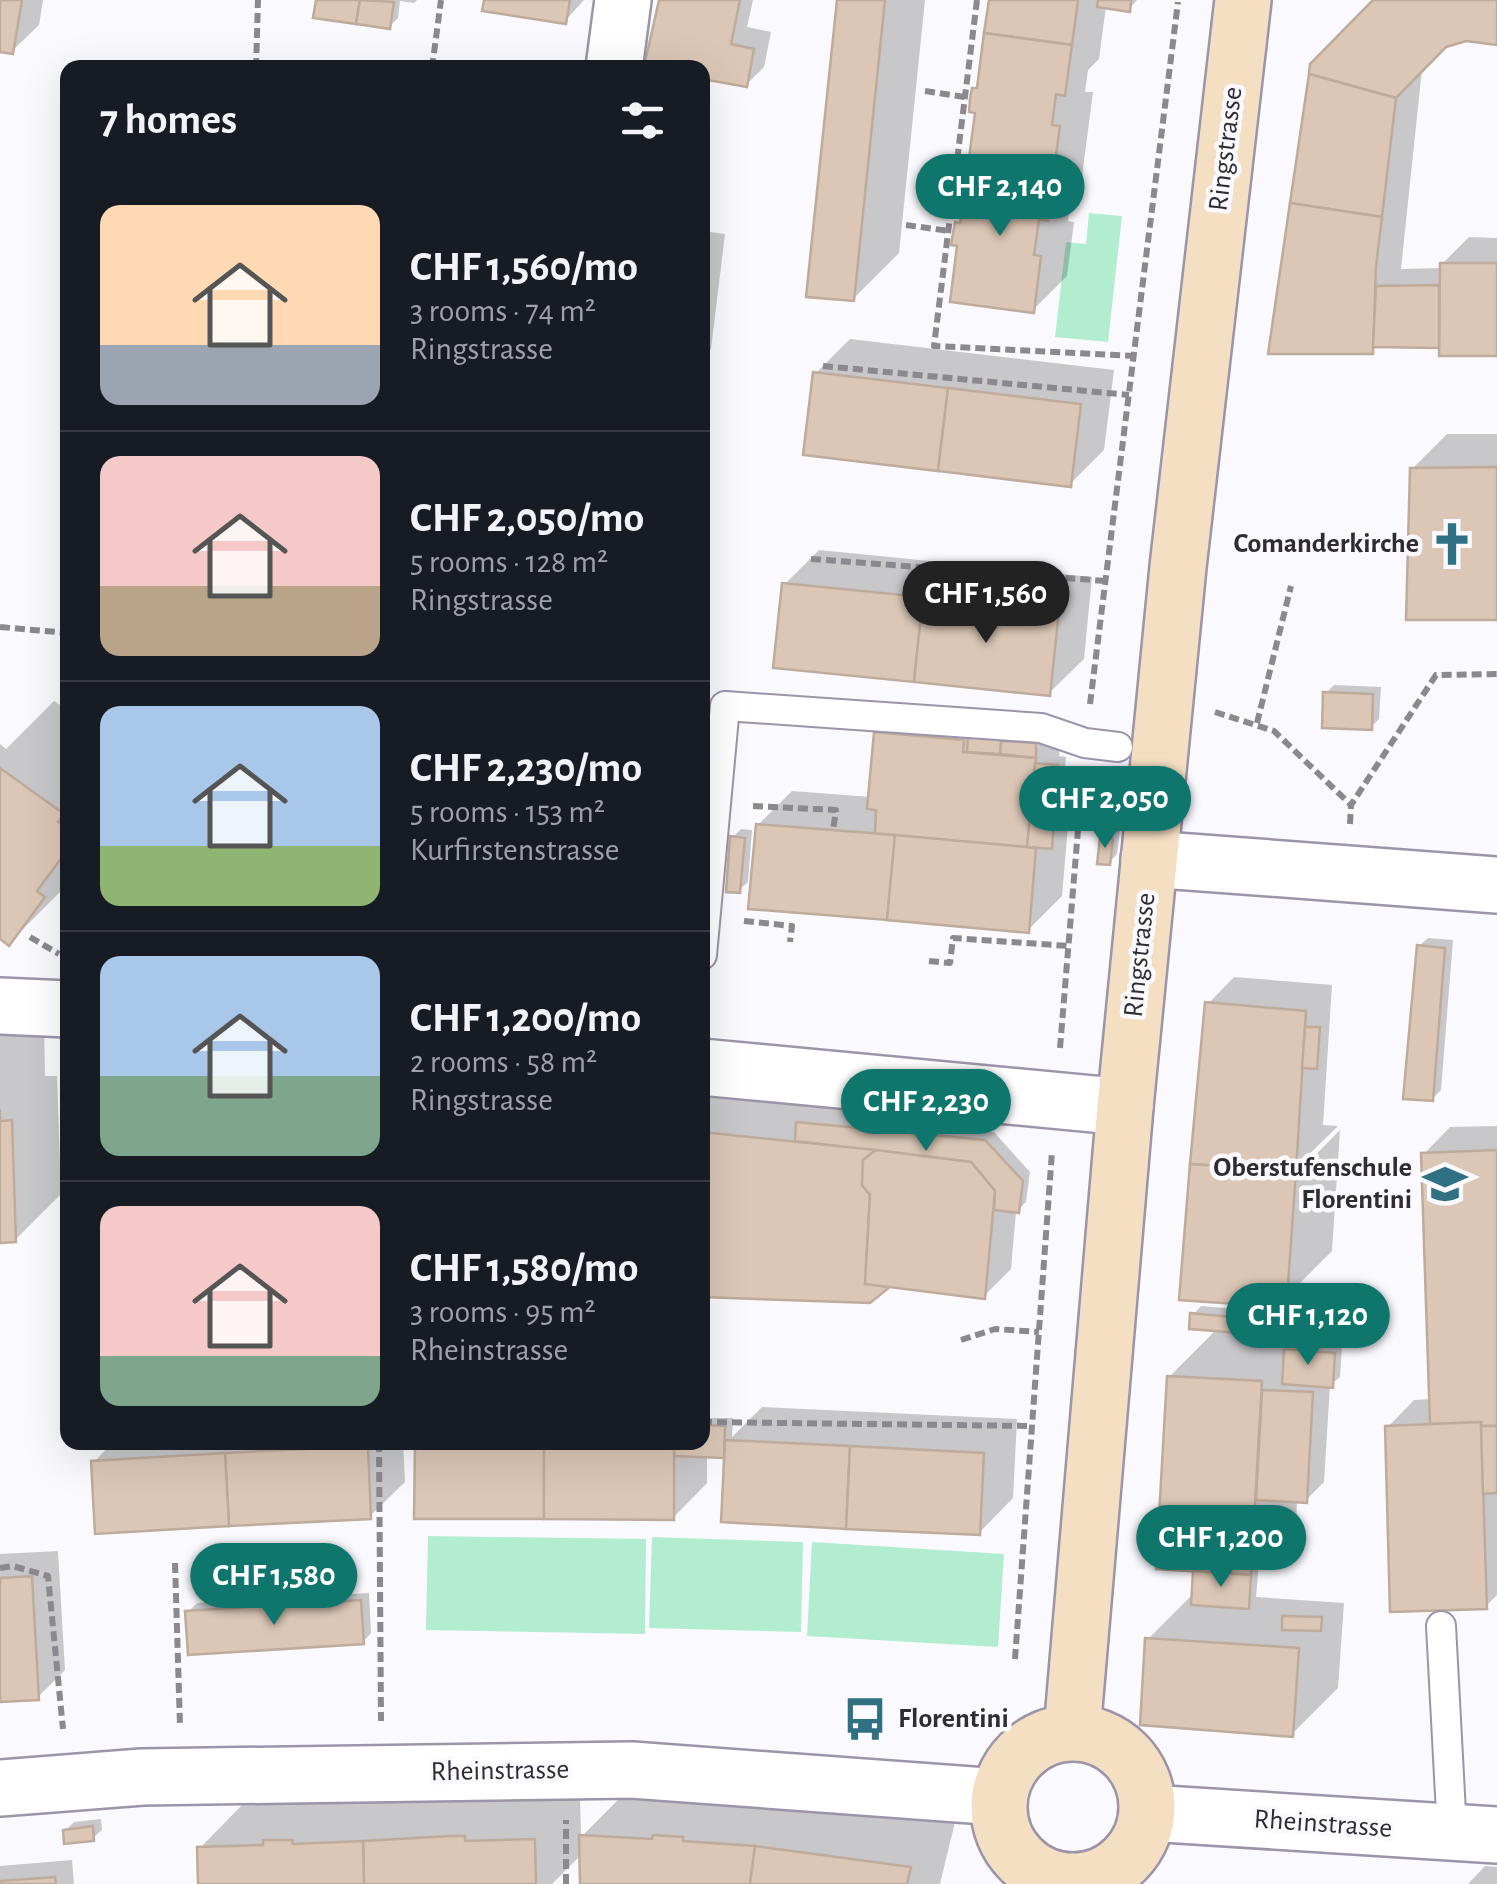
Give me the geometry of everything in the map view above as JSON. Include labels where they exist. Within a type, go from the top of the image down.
[{"type":"main road","name":"Ringstrasse","points":[[1072,1732],[1149,860],[1180,548],[1243,0]]},
{"type":"main road","points":[[1072,1732],[1097,1735],[1118,1747],[1136,1766],[1146,1788],[1148,1813],[1136,1846],[1112,1871],[1090,1880],[1067,1883],[1043,1876],[1023,1862],[1008,1844],[999,1821],[999,1797],[1004,1776],[1016,1758],[1051,1735],[1072,1732]]},
{"type":"street","points":[[615,60],[623,0]]},
{"type":"street","points":[[1149,860],[1497,885]]},
{"type":"street","points":[[0,1006],[60,1010]]},
{"type":"street","points":[[710,1068],[1125,1107]]},
{"type":"street","name":"Rheinstrasse","points":[[0,1788],[181,1777],[632,1770],[999,1797]]},
{"type":"street","name":"Rheinstrasse","points":[[1148,1813],[1474,1834]]},
{"type":"lane","points":[[710,868],[725,706],[1041,728],[1085,743],[1118,747]]},
{"type":"lane","points":[[1440,1626],[1474,1834]]},
{"type":"path","points":[[256,60],[258,0]]},
{"type":"path","points":[[433,60],[441,0]]},
{"type":"path","points":[[977,0],[934,346],[1134,356]]},
{"type":"path","points":[[1060,1051],[1085,743],[1178,2]]},
{"type":"path","points":[[925,91],[965,97]]},
{"type":"path","points":[[906,224],[948,232]]},
{"type":"path","points":[[823,366],[1129,395]]},
{"type":"path","points":[[810,559],[1106,582]]},
{"type":"path","points":[[1256,723],[1291,586]]},
{"type":"path","points":[[0,627],[60,632]]},
{"type":"path","points":[[1349,875],[1351,806],[1436,674],[1497,674]]},
{"type":"path","points":[[1203,709],[1256,723],[1274,732],[1351,806]]},
{"type":"path","points":[[751,825],[752,806],[836,810],[833,830]]},
{"type":"path","points":[[745,902],[744,922],[792,926],[790,942]]},
{"type":"path","points":[[30,938],[60,955]]},
{"type":"path","points":[[928,961],[950,963],[952,938],[1068,946]]},
{"type":"path","points":[[1015,1659],[1052,1150]]},
{"type":"path","points":[[961,1340],[994,1329],[1039,1332]]},
{"type":"path","points":[[710,1422],[1032,1426]]},
{"type":"path","points":[[379,1450],[382,1773]]},
{"type":"path","points":[[175,1564],[181,1777]]},
{"type":"path","points":[[0,1568],[14,1566],[48,1576],[68,1784]]},
{"type":"green space","points":[[1089,213],[1122,216],[1108,342],[1055,337],[1066,242],[1086,244]]},
{"type":"green space","points":[[428,1536],[646,1539],[645,1634],[426,1630]]},
{"type":"green space","points":[[652,1537],[803,1542],[801,1632],[649,1628]]},
{"type":"green space","points":[[812,1542],[1004,1554],[998,1647],[807,1636]]},
{"type":"building","points":[[0,0],[22,0],[13,54],[0,52]]},
{"type":"building","points":[[316,0],[360,0],[356,24],[313,18]]},
{"type":"building","points":[[360,0],[394,2],[390,29],[356,24]]},
{"type":"building","points":[[484,0],[570,0],[566,24],[482,11]]},
{"type":"building","points":[[659,0],[740,0],[731,44],[754,49],[747,87],[710,80],[710,60],[646,60]]},
{"type":"building","points":[[837,0],[885,0],[854,301],[806,297]]},
{"type":"building","points":[[989,0],[1078,0],[1072,45],[984,33]]},
{"type":"building","points":[[1098,0],[1131,0],[1130,12],[1097,7]]},
{"type":"building","points":[[1373,0],[1497,0],[1497,45],[1466,41],[1446,47],[1396,98],[1309,74],[1310,64]]},
{"type":"building","points":[[984,33],[1072,45],[1065,96],[1056,94],[1052,125],[1060,126],[1053,177],[968,166],[975,113],[969,112],[970,99],[972,88],[977,88]]},
{"type":"building","points":[[1309,74],[1396,98],[1382,217],[1290,203]]},
{"type":"building","points":[[968,166],[1053,177],[1048,221],[1039,219],[1034,255],[1041,256],[1034,313],[950,302],[957,246],[951,245],[955,222],[960,223]]},
{"type":"building","points":[[1290,203],[1382,217],[1373,354],[1268,354]]},
{"type":"building","points":[[1440,263],[1497,263],[1497,356],[1439,356]]},
{"type":"building","points":[[1439,285],[1439,348],[1373,347],[1376,286]]},
{"type":"building","points":[[813,372],[948,388],[938,471],[803,455]]},
{"type":"building","points":[[948,388],[1081,404],[1071,487],[938,471]]},
{"type":"building","name":"Comanderkirche","points":[[1497,467],[1497,620],[1406,620],[1410,468]]},
{"type":"building","points":[[782,583],[923,597],[914,682],[773,668]]},
{"type":"building","points":[[923,597],[1059,611],[1050,696],[914,682]]},
{"type":"building","points":[[1323,692],[1373,694],[1372,730],[1322,728]]},
{"type":"building","points":[[874,732],[964,740],[963,752],[1036,758],[1027,847],[875,834],[876,810],[867,809]]},
{"type":"building","points":[[968,734],[1002,738],[1000,754],[967,752]]},
{"type":"building","points":[[1001,741],[1036,743],[1036,758],[1000,754]]},
{"type":"building","points":[[1035,763],[1058,765],[1052,849],[1027,847]]},
{"type":"building","points":[[0,768],[60,811],[60,860],[37,891],[45,897],[9,946],[0,939]]},
{"type":"building","points":[[756,824],[895,835],[887,920],[748,909]]},
{"type":"building","points":[[895,835],[1036,848],[1029,933],[887,920]]},
{"type":"building","points":[[730,836],[745,838],[740,893],[726,892]]},
{"type":"building","points":[[1100,837],[1113,839],[1110,865],[1097,864]]},
{"type":"building","points":[[1417,945],[1445,948],[1433,1101],[1403,1099]]},
{"type":"building","points":[[1205,1002],[1306,1011],[1296,1171],[1190,1164]]},
{"type":"building","points":[[1305,1027],[1320,1027],[1317,1069],[1302,1068]]},
{"type":"building","points":[[12,1120],[16,1242],[0,1243],[0,1121]]},
{"type":"building","points":[[796,1122],[985,1140],[1023,1181],[1019,1213],[994,1210],[995,1191],[971,1162],[795,1141]]},
{"type":"building","points":[[710,1133],[876,1150],[863,1160],[862,1185],[870,1195],[865,1284],[890,1287],[870,1303],[710,1297]]},
{"type":"building","points":[[876,1150],[971,1162],[995,1191],[985,1299],[865,1284],[870,1195],[862,1185],[863,1160]]},
{"type":"building","points":[[1497,1150],[1497,1426],[1481,1426],[1481,1422],[1430,1424],[1421,1153]]},
{"type":"building","points":[[1190,1164],[1296,1171],[1287,1299],[1252,1297],[1251,1305],[1179,1300]]},
{"type":"building","points":[[1190,1313],[1243,1318],[1241,1333],[1189,1329]]},
{"type":"building","points":[[1284,1349],[1335,1353],[1333,1388],[1282,1384]]},
{"type":"building","points":[[1167,1376],[1262,1381],[1251,1575],[1156,1569]]},
{"type":"building","points":[[1262,1390],[1313,1392],[1307,1503],[1256,1500]]},
{"type":"building","points":[[1481,1422],[1487,1609],[1390,1612],[1385,1426]]},
{"type":"building","points":[[710,1425],[725,1426],[724,1458],[674,1456],[674,1450],[710,1450]]},
{"type":"building","points":[[1481,1426],[1497,1426],[1497,1493],[1483,1494]]},
{"type":"building","points":[[725,1440],[850,1446],[846,1529],[721,1522]]},
{"type":"building","points":[[850,1446],[984,1453],[980,1535],[846,1529]]},
{"type":"building","points":[[368,1450],[371,1519],[229,1526],[225,1453]]},
{"type":"building","points":[[415,1450],[544,1450],[544,1519],[414,1519]]},
{"type":"building","points":[[544,1450],[674,1450],[674,1520],[544,1519]]},
{"type":"building","points":[[225,1453],[229,1526],[95,1534],[91,1461]]},
{"type":"building","points":[[1193,1571],[1251,1575],[1249,1609],[1191,1605]]},
{"type":"building","points":[[32,1576],[39,1700],[0,1702],[0,1578]]},
{"type":"building","points":[[361,1600],[364,1644],[188,1655],[185,1611]]},
{"type":"building","points":[[1282,1616],[1322,1617],[1321,1631],[1282,1630]]},
{"type":"building","points":[[1145,1638],[1299,1648],[1293,1737],[1140,1725]]},
{"type":"building","points":[[93,1826],[94,1841],[64,1844],[63,1830]]},
{"type":"building","points":[[579,1835],[652,1839],[653,1835],[755,1846],[750,1884],[580,1884]]},
{"type":"building","points":[[465,1836],[465,1841],[535,1839],[536,1884],[364,1884],[363,1841]]},
{"type":"building","points":[[263,1840],[292,1840],[293,1844],[363,1841],[364,1884],[198,1884],[197,1847],[263,1845]]},
{"type":"building","points":[[755,1846],[911,1867],[907,1884],[750,1884]]},
{"type":"building","points":[[55,1877],[56,1884],[0,1884],[0,1881]]},
{"type":"place","name":"Comanderkirche","points":[[1452,544]]},
{"type":"place","name":"Oberstufenschule Florentini","points":[[1445,1184]]},
{"type":"place","name":"Florentini","points":[[865,1719]]}]
